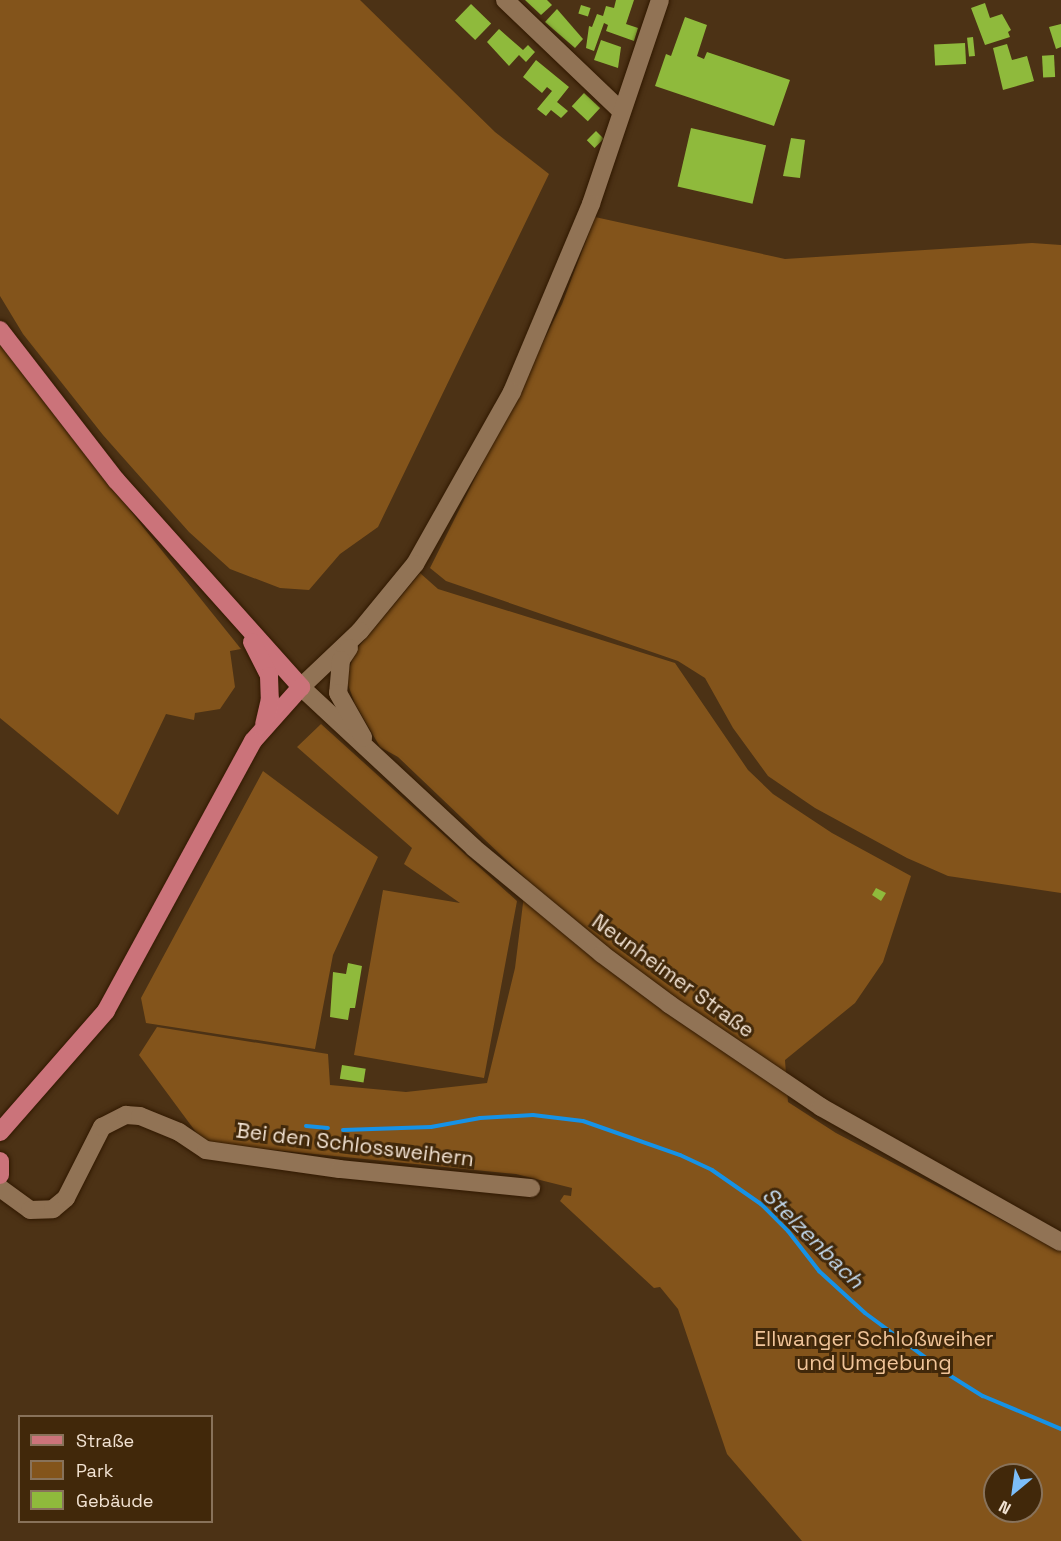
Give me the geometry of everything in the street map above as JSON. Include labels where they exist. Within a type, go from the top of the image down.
[{"type":"main road","points":[[0,330],[116,480],[301,687],[263,727],[106,1011],[0,1132]]},
{"type":"main road","points":[[246,627],[269,676],[270,699],[263,727]]},
{"type":"main road","points":[[0,1161],[0,1175]]},
{"type":"street","points":[[505,0],[621,111]]},
{"type":"street","points":[[372,753],[339,693],[340,660],[427,546],[507,402],[591,204],[660,0]]},
{"type":"street","points":[[301,687],[360,631]]},
{"type":"street","name":"Neunheimer Straße","points":[[301,687],[482,855],[669,1004],[821,1107],[1061,1242]]},
{"type":"street","name":"Bei den Schlossweihern","points":[[0,1188],[30,1210],[53,1209],[66,1198],[102,1127],[114,1119],[141,1116],[179,1132],[206,1150],[340,1169],[531,1188]]},
{"type":"green space","points":[[0,0],[360,0],[495,132],[549,174],[378,527],[340,554],[309,590],[280,588],[230,569],[189,532],[103,435],[23,334],[0,296]]},
{"type":"green space","points":[[595,217],[785,259],[1032,243],[1061,245],[1061,893],[948,876],[907,858],[815,808],[768,776],[733,728],[705,678],[678,661],[446,581],[430,568],[562,304]]},
{"type":"green space","points":[[0,338],[143,527],[241,649],[230,651],[235,687],[220,709],[195,713],[194,720],[166,714],[118,815],[0,718]]},
{"type":"green space","name":"Ellwanger Schloßweiher und Umgebung","points":[[420,573],[438,589],[675,663],[748,770],[773,794],[832,833],[911,876],[883,962],[855,1003],[785,1060],[788,1102],[836,1133],[1061,1251],[1061,1541],[802,1541],[727,1454],[678,1309],[660,1287],[654,1288],[560,1201],[564,1195],[571,1196],[572,1188],[516,1174],[204,1143],[139,1055],[157,1027],[328,1054],[330,1085],[406,1092],[487,1083],[515,968],[526,879],[398,757],[380,747],[355,704],[346,679],[355,651]]},
{"type":"green space","points":[[321,724],[517,901],[484,1078],[354,1055],[383,890],[460,903],[404,864],[412,848],[297,747]]},
{"type":"green space","points":[[263,771],[378,857],[333,955],[315,1049],[146,1023],[141,998]]},
{"type":"building","points":[[525,0],[547,0],[552,5],[541,15]]},
{"type":"building","points":[[616,0],[634,0],[626,24],[638,28],[634,41],[606,31],[608,25],[604,23],[594,51],[586,48],[589,26],[592,27],[597,14],[603,16],[606,6],[614,8]]},
{"type":"building","points":[[985,3],[990,18],[1002,14],[1011,30],[1008,32],[1010,37],[985,45],[971,8]]},
{"type":"building","points":[[471,4],[491,23],[475,40],[455,21]]},
{"type":"building","points":[[581,5],[591,8],[588,17],[578,14]]},
{"type":"building","points":[[557,9],[583,39],[575,48],[545,22]]},
{"type":"building","points":[[685,17],[707,25],[697,56],[704,59],[707,52],[790,80],[774,126],[655,86],[666,54],[671,56]]},
{"type":"building","points":[[1061,24],[1061,47],[1056,49],[1049,27]]},
{"type":"building","points":[[499,29],[523,50],[528,45],[535,52],[526,62],[519,55],[509,66],[487,42]]},
{"type":"building","points":[[973,37],[975,56],[969,57],[967,38]]},
{"type":"building","points":[[601,40],[621,47],[618,68],[594,60]]},
{"type":"building","points":[[965,43],[966,64],[935,66],[934,45]]},
{"type":"building","points":[[1007,44],[1012,60],[1027,56],[1034,81],[1003,90],[993,48]]},
{"type":"building","points":[[1054,55],[1055,77],[1043,78],[1042,56]]},
{"type":"building","points":[[536,60],[569,87],[557,102],[568,111],[561,118],[551,110],[546,116],[537,109],[552,91],[547,87],[542,93],[523,77]]},
{"type":"building","points":[[584,93],[600,108],[588,121],[572,106]]},
{"type":"building","points":[[691,128],[766,145],[753,204],[678,186]]},
{"type":"building","points":[[596,131],[604,139],[595,148],[587,140]]},
{"type":"building","points":[[791,138],[805,140],[800,178],[783,176]]},
{"type":"building","points":[[876,888],[886,893],[881,901],[872,895]]},
{"type":"building","points":[[348,963],[362,966],[355,1008],[350,1008],[348,1020],[330,1017],[333,972],[346,974]]},
{"type":"building","points":[[342,1065],[366,1069],[364,1083],[340,1079]]},
{"type":"waterway","name":"Stelzenbach","points":[[343,1130],[431,1127],[480,1118],[533,1115],[583,1121],[680,1155],[712,1170],[761,1204],[788,1231],[819,1271],[865,1313],[949,1375],[983,1396],[1061,1429]]},
{"type":"waterway","name":"Stelzenbach","points":[[306,1126],[328,1128]]}]
